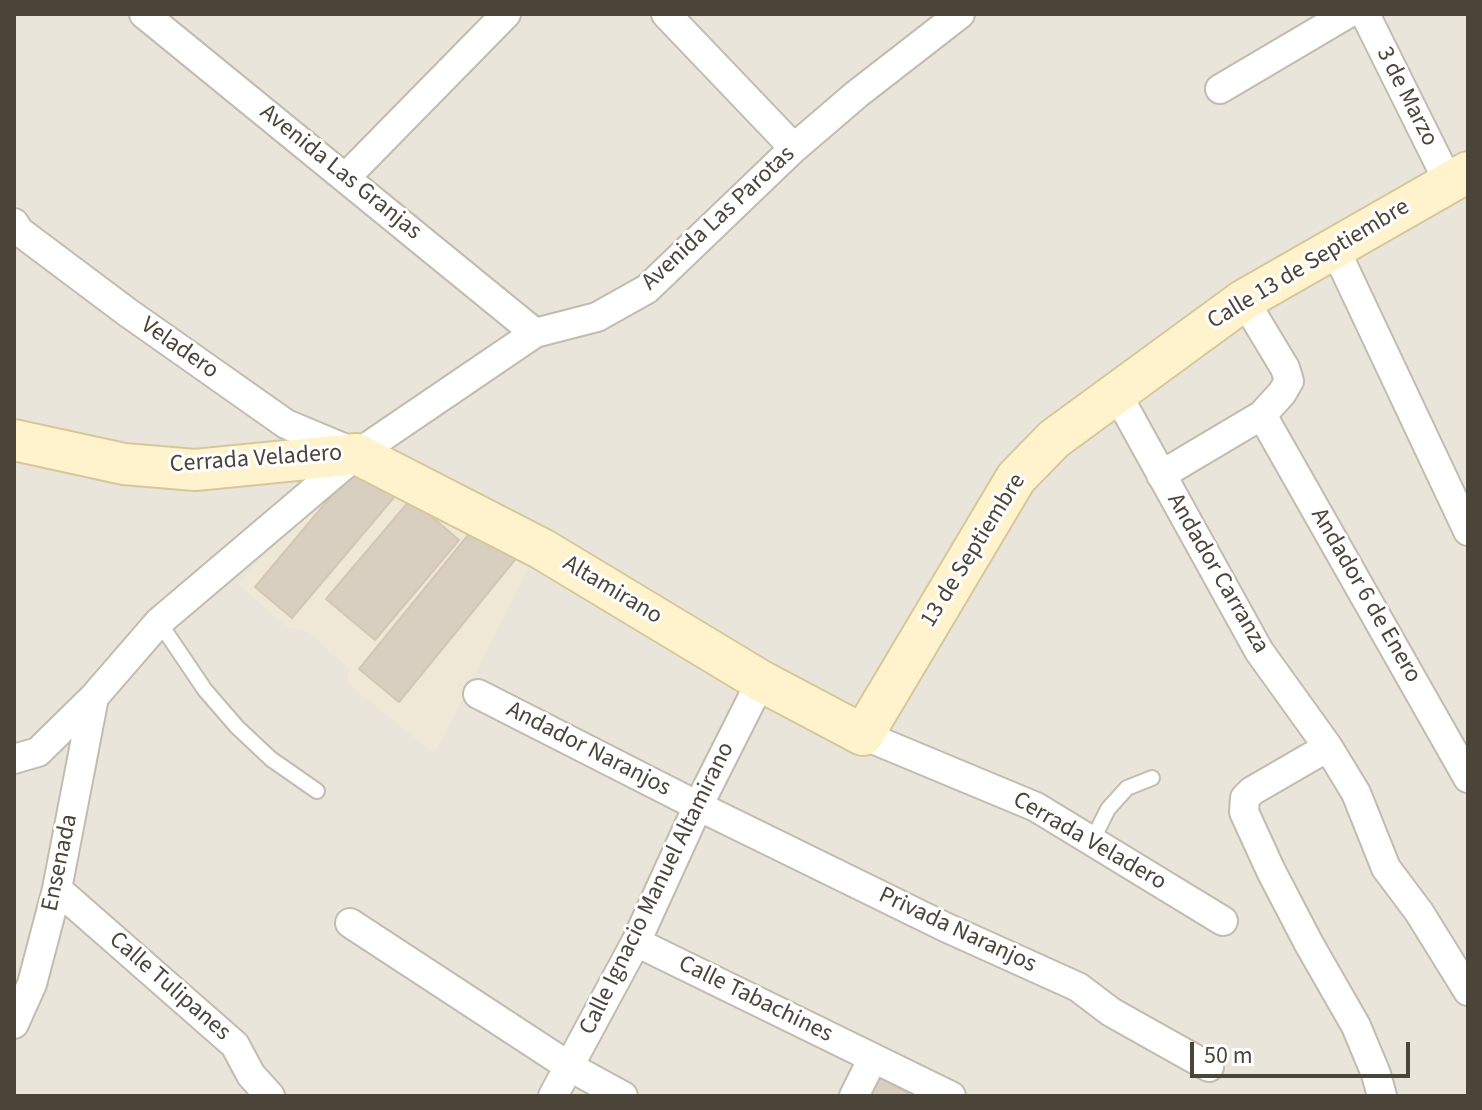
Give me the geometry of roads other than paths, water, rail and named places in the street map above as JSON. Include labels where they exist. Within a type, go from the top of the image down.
[{"type":"street","points":[[346,177],[506,14]]},
{"type":"street","points":[[666,14],[798,145]]},
{"type":"street","name":"Avenida Las Parotas","points":[[14,759],[38,752],[94,697],[159,622],[357,454],[535,333],[597,317],[647,289],[798,145],[857,94],[960,14]]},
{"type":"street","points":[[1220,89],[1347,14]]},
{"type":"street","name":"3 de Marzo","points":[[1365,14],[1462,177]]},
{"type":"street","name":"Avenida Las Granjas","points":[[151,16],[535,333]]},
{"type":"street","name":"Calle 13 de Septiembre","points":[[1117,394],[1244,300],[1462,177]]},
{"type":"street","name":"Veladero","points":[[14,223],[19,231],[127,312],[286,424],[357,454]]},
{"type":"street","points":[[1335,249],[1468,531]]},
{"type":"street","points":[[1161,475],[1262,415],[1289,381],[1285,368],[1244,300]]},
{"type":"street","name":"Andador Carranza","points":[[1117,394],[1259,651],[1328,747],[1356,793],[1386,868],[1419,912],[1468,991]]},
{"type":"street","name":"13 de Septiembre","points":[[863,735],[1016,478],[1054,439],[1117,394]]},
{"type":"street","name":"Andador 6 de Enero","points":[[1262,415],[1468,778]]},
{"type":"street","name":"Cerrada Veladero","points":[[14,440],[124,464],[195,470],[357,454]]},
{"type":"street","name":"Altamirano","points":[[357,454],[542,549],[761,681],[863,735]]},
{"type":"street","name":"Calle Ignacio Manuel Altamirano","points":[[553,1096],[636,942],[698,806],[761,681]]},
{"type":"street","name":"Andador Naranjos","points":[[478,694],[698,806]]},
{"type":"street","name":"Ensenada","points":[[14,1024],[32,984],[57,889],[94,697]]},
{"type":"street","name":"Cerrada Veladero","points":[[863,735],[1036,807],[1223,921]]},
{"type":"street","points":[[1328,747],[1245,798],[1244,812],[1309,944],[1356,1026],[1382,1096]]},
{"type":"street","name":"Privada Naranjos","points":[[698,806],[945,927],[1078,987],[1111,1012],[1209,1067]]},
{"type":"street","name":"Calle Tulipanes","points":[[57,889],[235,1045],[246,1085],[270,1096]]},
{"type":"street","points":[[350,923],[570,1067],[623,1096]]},
{"type":"street","name":"Calle Tabachines","points":[[636,942],[951,1096]]},
{"type":"street","points":[[854,1096],[873,1058]]},
{"type":"lane","points":[[159,622],[205,690],[237,727],[271,759],[317,791]]},
{"type":"lane","points":[[1092,841],[1108,809],[1127,788],[1152,778]]}]
